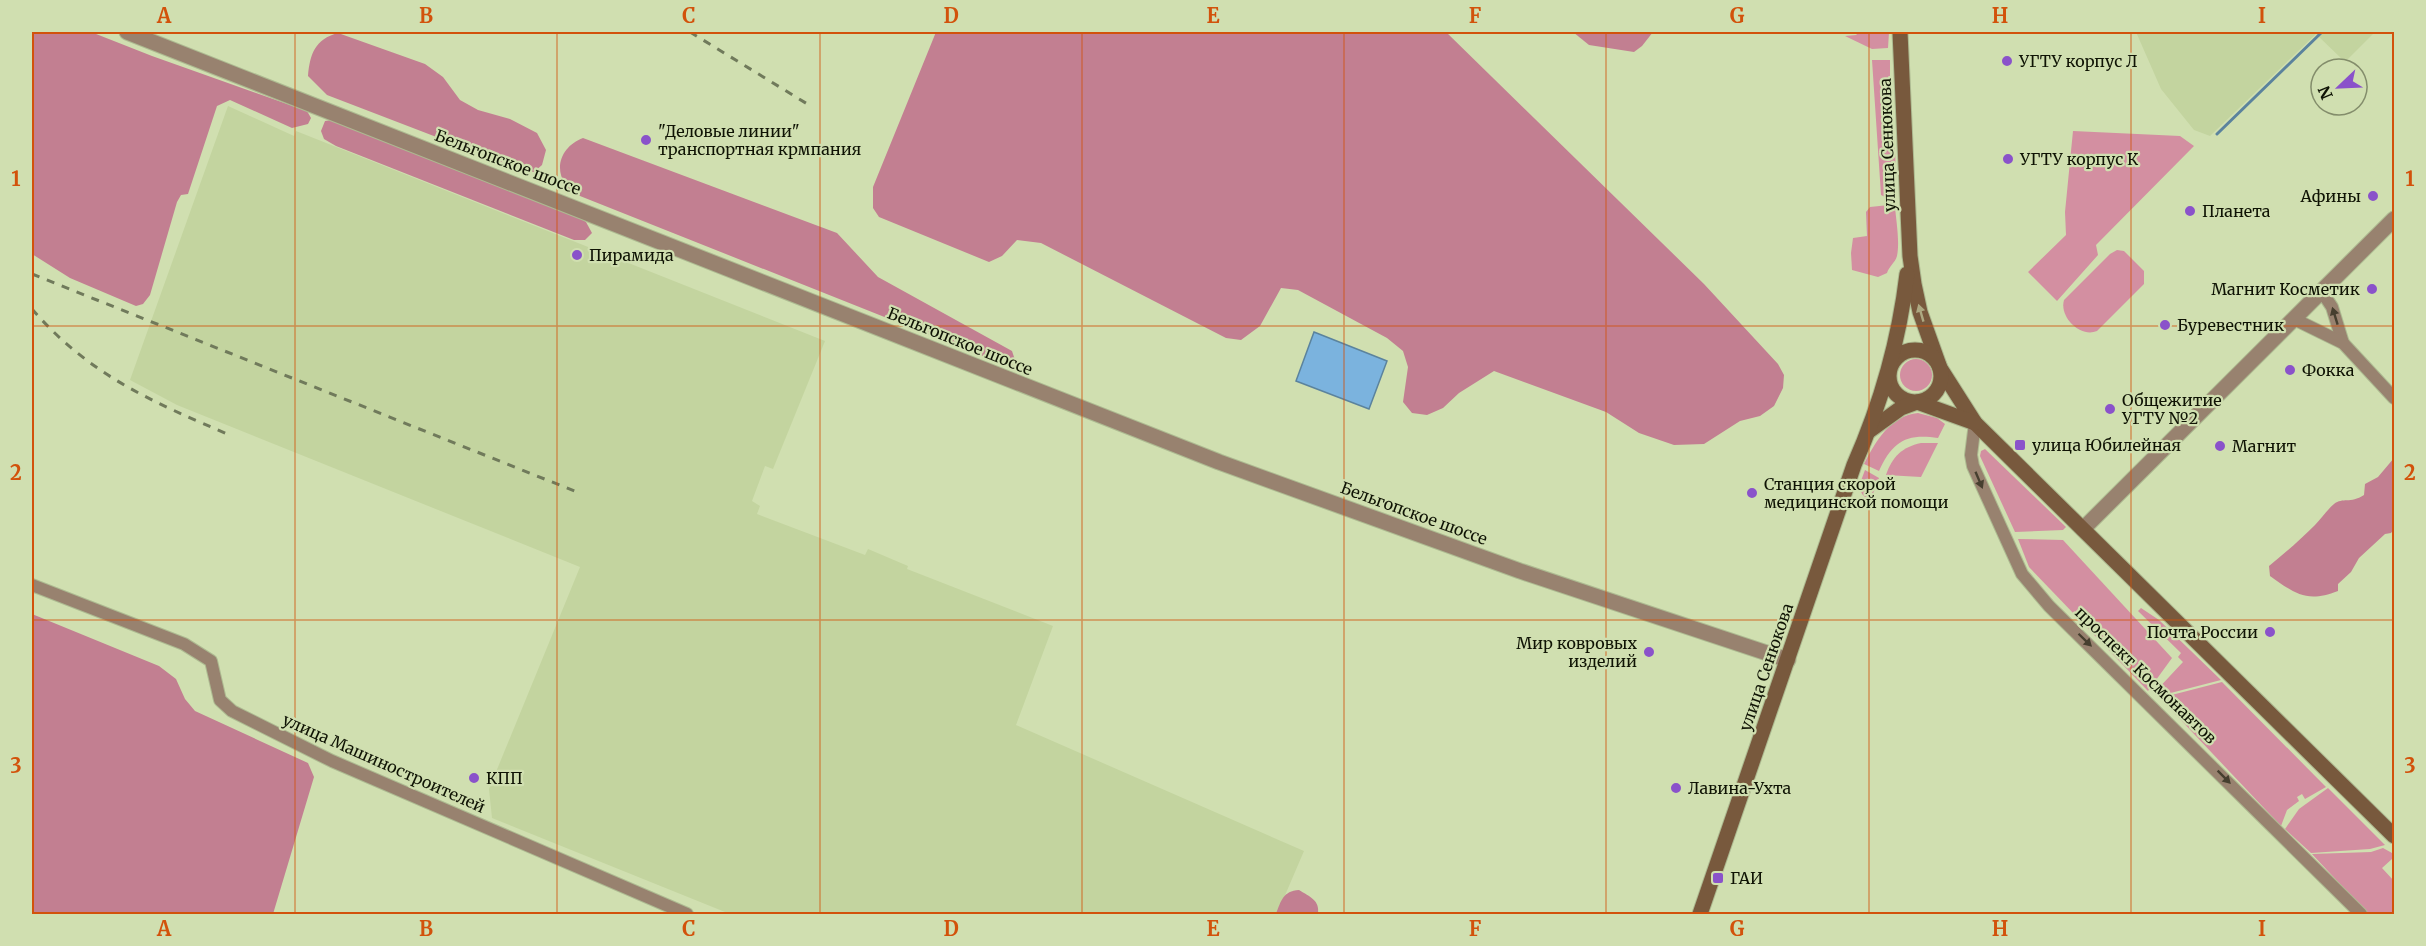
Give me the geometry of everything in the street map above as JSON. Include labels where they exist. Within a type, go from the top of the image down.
[{"type":"main road","name":"улица Сенюкова","points":[[1900,32],[1910,256],[1920,312],[1940,368]]},
{"type":"main road","name":"улица Сенюкова","points":[[1700,915],[1854,465],[1869,431],[1889,370],[1899,333],[1910,256]]},
{"type":"main road","points":[[1975,423],[1946,411],[1903,399],[1896,394],[1891,386],[1889,370],[1898,356],[1914,350],[1930,354],[1975,423],[2394,836]]},
{"type":"main road","points":[[1869,431],[1901,408],[1929,399],[1940,385],[1940,368]]},
{"type":"street","name":"Бельгопское шоссе","points":[[127,32],[1208,458],[1520,571],[1788,660]]},
{"type":"street","points":[[2083,529],[2394,219]]},
{"type":"street","points":[[2322,292],[2332,307],[2343,343]]},
{"type":"street","points":[[2294,319],[2343,343],[2392,396]]},
{"type":"street","name":"проспект Космонавтов","points":[[1975,423],[1971,455],[1973,466],[2022,574],[2049,606],[2361,915]]},
{"type":"street","name":"улица Машиностроителей","points":[[32,585],[184,644],[212,661],[220,700],[232,711],[332,761],[687,915]]},
{"type":"shaded area","points":[[32,32],[91,32],[307,111],[311,118],[308,124],[292,128],[230,100],[217,106],[188,194],[181,195],[177,202],[150,295],[143,304],[136,306],[70,278],[32,254]]},
{"type":"shaded area","points":[[936,32],[1446,32],[1704,284],[1778,364],[1784,375],[1783,388],[1774,406],[1760,416],[1740,421],[1704,444],[1674,445],[1639,433],[1606,412],[1494,371],[1459,393],[1443,408],[1427,415],[1412,413],[1403,402],[1408,367],[1403,351],[1387,338],[1298,290],[1281,288],[1260,326],[1241,340],[1226,338],[1041,243],[1017,240],[1002,256],[989,262],[879,217],[873,208],[873,187]]},
{"type":"shaded area","points":[[1573,32],[1653,32],[1634,52],[1589,45]]},
{"type":"shaded area","points":[[1859,32],[1889,32],[1888,48],[1872,49],[1845,36],[1856,35]]},
{"type":"shaded area","points":[[2136,32],[2375,32],[2350,57],[2340,57],[2316,34],[2210,136],[2194,130],[2161,89]]},
{"type":"shaded area","points":[[338,33],[425,64],[443,77],[460,100],[478,110],[510,119],[537,133],[546,150],[542,165],[534,172],[525,171],[327,95],[308,76],[309,68],[312,54],[319,43]]},
{"type":"shaded area","points":[[1872,60],[1890,60],[1890,100],[1885,110],[1889,116],[1894,136],[1896,192],[1885,197],[1881,195]]},
{"type":"shaded area","points":[[228,106],[294,136],[296,131],[825,341],[773,469],[765,466],[752,501],[760,506],[757,514],[865,555],[868,549],[908,566],[907,569],[1053,626],[1016,725],[1304,851],[1277,914],[730,914],[492,818],[489,789],[580,567],[177,405],[130,380]]},
{"type":"shaded area","points":[[338,119],[575,214],[586,222],[592,233],[585,240],[574,240],[336,146],[324,139],[321,131],[325,121]]},
{"type":"shaded area","points":[[2073,131],[2180,136],[2194,146],[2096,245],[2098,255],[2057,301],[2028,272],[2066,235],[2065,212]]},
{"type":"shaded area","points":[[583,138],[837,233],[878,277],[1012,351],[1015,360],[1012,366],[580,196],[566,186],[560,163],[570,145]]},
{"type":"shaded area","points":[[1895,206],[1898,244],[1895,261],[1887,273],[1878,277],[1852,270],[1853,238],[1867,236],[1866,212],[1870,207]]},
{"type":"shaded area","name":"Буревестник","points":[[2117,250],[2124,251],[2144,271],[2144,284],[2097,331],[2084,332],[2068,319],[2063,306],[2064,300],[2110,254]]},
{"type":"shaded area","points":[[1916,359],[1927,364],[1932,375],[1927,386],[1916,391],[1905,386],[1900,375],[1905,364]]},
{"type":"shaded area","points":[[1918,413],[1937,418],[1945,424],[1938,438],[1917,437],[1901,442],[1889,453],[1879,471],[1864,464],[1879,439],[1892,424],[1908,415]]},
{"type":"shaded area","points":[[1921,443],[1938,443],[1921,477],[1886,475],[1891,463],[1899,454],[1908,447]]},
{"type":"shaded area","points":[[1985,449],[2066,527],[2063,530],[2015,532],[1980,456],[1981,451]]},
{"type":"shaded area","points":[[2394,458],[2394,529],[2391,533],[2385,534],[2359,558],[2351,572],[2338,584],[2338,591],[2318,596],[2302,595],[2270,576],[2269,566],[2309,531],[2331,506],[2337,502],[2364,495],[2365,484],[2378,477]]},
{"type":"shaded area","points":[[1865,470],[1879,478],[1870,502],[1862,494],[1859,486]]},
{"type":"shaded area","points":[[2018,539],[2063,540],[2172,658],[2148,691],[2029,567]]},
{"type":"shaded area","points":[[2141,608],[2159,620],[2221,680],[2159,696],[2155,692],[2183,662],[2178,657],[2181,653],[2138,611]]},
{"type":"shaded area","points":[[32,614],[159,666],[176,679],[185,699],[195,711],[308,763],[314,777],[273,914],[32,914]]},
{"type":"shaded area","points":[[2222,682],[2326,787],[2305,799],[2302,794],[2297,797],[2299,801],[2287,810],[2281,826],[2160,698]]},
{"type":"shaded area","points":[[2328,788],[2385,845],[2370,849],[2311,853],[2285,829],[2299,809]]},
{"type":"shaded area","points":[[2383,848],[2392,853],[2392,859],[2382,868],[2394,881],[2394,914],[2368,914],[2312,854],[2371,852]]},
{"type":"shaded area","points":[[1299,890],[1316,902],[1318,914],[1276,914],[1286,895]]},
{"type":"water","points":[[1314,332],[1387,361],[1369,409],[1296,381]]},
{"type":"waterway","points":[[2217,134],[2322,32]]},
{"type":"railway","points":[[690,32],[809,105]]},
{"type":"railway","points":[[32,274],[577,492]]},
{"type":"railway","points":[[32,309],[54,332],[100,370],[149,399],[232,436]]},
{"type":"place","name":"УГТУ корпус Л","points":[[2007,61]]},
{"type":"place","name":"\"Деловые линии\" транспортная крмпания","points":[[646,140]]},
{"type":"place","name":"УГТУ корпус К","points":[[2008,159]]},
{"type":"place","name":"Афины","points":[[2373,196]]},
{"type":"place","name":"Планета","points":[[2190,211]]},
{"type":"place","name":"Пирамида","points":[[577,255]]},
{"type":"place","name":"Магнит Косметик","points":[[2372,289]]},
{"type":"place","name":"Буревестник","points":[[2165,325]]},
{"type":"place","name":"Фокка","points":[[2290,370]]},
{"type":"place","name":"Общежитие УГТУ №2","points":[[2110,409]]},
{"type":"place","name":"улица Юбилейная","points":[[2020,445]]},
{"type":"place","name":"Магнит","points":[[2220,446]]},
{"type":"place","name":"Станция скорой медицинской помощи","points":[[1752,493]]},
{"type":"place","name":"Почта России","points":[[2270,632]]},
{"type":"place","name":"Мир ковровых изделий","points":[[1649,652]]},
{"type":"place","name":"КПП","points":[[474,778]]},
{"type":"place","name":"Лавина-Ухта","points":[[1676,788]]},
{"type":"place","name":"ГАИ","points":[[1718,878]]}]
